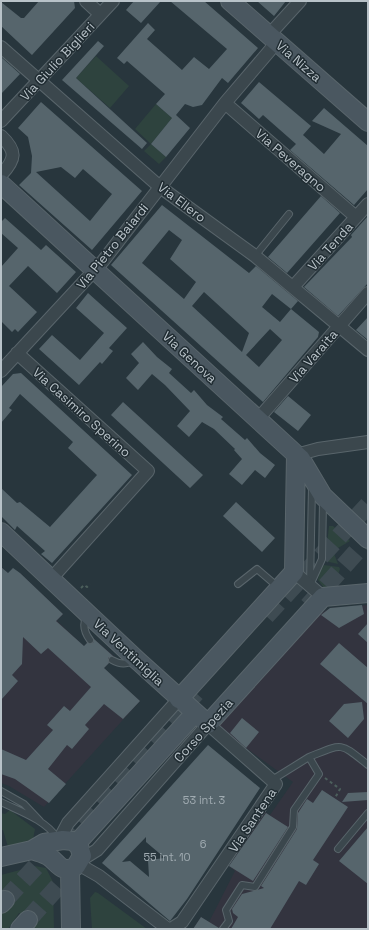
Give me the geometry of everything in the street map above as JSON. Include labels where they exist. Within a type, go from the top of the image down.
[{"type":"street","points":[[86,1],[100,14]]},
{"type":"street","name":"Via Giulio Biglieri","points":[[1,121],[113,1]]},
{"type":"street","name":"Via Nizza","points":[[230,1],[368,122]]},
{"type":"street","name":"Via Pietro Baiardi","points":[[1,370],[95,270],[225,103],[300,1]]},
{"type":"street","name":"Via Ellero","points":[[1,47],[160,186],[255,256],[368,350]]},
{"type":"street","name":"Via Peveragno","points":[[225,103],[356,217]]},
{"type":"street","points":[[1,136],[10,144],[13,154],[9,166],[1,175]]},
{"type":"street","name":"Via Genova","points":[[1,184],[296,455],[306,465],[323,496],[368,539]]},
{"type":"street","name":"Via Tenda","points":[[293,287],[368,204]]},
{"type":"street","name":"Via Varaita","points":[[258,419],[368,292]]},
{"type":"street","name":"Via Casimiro Sperino","points":[[17,353],[148,470],[51,579]]},
{"type":"street","points":[[53,860],[52,852],[68,823],[294,572],[296,455],[318,449],[368,442]]},
{"type":"street","name":"Via Ventimiglia","points":[[1,532],[179,699],[208,724]]},
{"type":"street","points":[[294,572],[317,591],[368,593]]},
{"type":"street","name":"Corso Spezia","points":[[76,859],[97,850],[208,724],[317,591]]},
{"type":"street","name":"Corso Spezia","points":[[76,859],[195,713]]},
{"type":"street","name":"Via Santena","points":[[171,929],[182,922],[276,784],[208,724]]},
{"type":"street","points":[[1,857],[32,850],[44,843],[58,842],[69,839],[76,859],[72,929]]},
{"type":"street","points":[[32,850],[53,860],[58,866],[76,859]]},
{"type":"street","points":[[76,859],[171,929]]},
{"type":"lane","points":[[255,256],[289,214]]},
{"type":"lane","points":[[312,476],[317,591]]},
{"type":"lane","points":[[317,591],[322,559],[323,496]]},
{"type":"lane","points":[[238,584],[257,569],[280,589]]},
{"type":"lane","points":[[88,614],[84,620],[84,628],[90,640]]},
{"type":"lane","points":[[112,660],[119,664],[137,660]]},
{"type":"lane","points":[[272,780],[309,757],[337,746],[344,746],[368,765]]},
{"type":"lane","points":[[223,929],[229,921],[226,910],[242,885],[255,886],[293,827],[294,810],[319,774],[309,757]]},
{"type":"lane","points":[[1,791],[24,804],[53,832],[58,842]]},
{"type":"lane","points":[[1,802],[42,823]]},
{"type":"lane","points":[[338,849],[368,812]]},
{"type":"path","points":[[80,589],[84,585],[87,587],[90,584]]},
{"type":"path","points":[[319,774],[340,790],[335,798]]},
{"type":"shaded area","points":[[1,567],[8,573],[20,573],[63,614],[57,621],[84,646],[93,638],[115,657],[104,668],[140,701],[44,807],[9,786],[1,783]]},
{"type":"shaded area","points":[[368,605],[368,929],[193,929],[201,917],[209,922],[235,871],[229,866],[265,812],[270,815],[293,782],[246,748],[219,726],[320,614],[330,608]]},
{"type":"green space","points":[[96,56],[129,86],[110,108],[76,78]]},
{"type":"green space","points":[[156,104],[172,118],[151,144],[135,129]]},
{"type":"green space","points":[[151,144],[166,157],[159,164],[144,151]]},
{"type":"green space","points":[[329,526],[333,526],[350,541],[333,551],[338,564],[325,561]]},
{"type":"green space","points":[[324,565],[339,567],[340,569],[333,591],[324,588],[318,580],[319,572]]},
{"type":"green space","points":[[10,810],[35,829],[33,839],[8,847],[3,830],[1,830],[1,813],[5,814]]},
{"type":"green space","points":[[35,866],[46,868],[53,882],[54,929],[27,929],[32,921],[19,913],[8,929],[1,929],[1,875]]},
{"type":"green space","points":[[95,892],[147,929],[92,929],[90,898]]},
{"type":"building","points":[[39,1],[74,1],[75,8],[32,55],[1,26],[1,2],[21,18],[24,18]]},
{"type":"building","points":[[134,1],[161,1],[141,23],[126,10]]},
{"type":"building","points":[[170,1],[204,1],[258,48],[228,83],[222,78],[202,105],[193,107],[185,104],[176,115],[190,128],[166,157],[151,144],[172,118],[156,104],[165,94],[127,61],[124,64],[117,58],[148,23],[155,30],[147,39],[182,70],[194,57],[209,69],[227,49]]},
{"type":"building","points":[[257,1],[286,1],[274,16]]},
{"type":"building","points":[[98,41],[104,46],[76,78],[147,143],[142,149],[62,80]]},
{"type":"building","points":[[1,57],[20,74],[1,94]]},
{"type":"building","points":[[259,82],[311,126],[303,135],[324,154],[341,134],[312,121],[324,108],[368,146],[368,189],[354,205],[290,150],[296,144],[263,115],[259,119],[241,103]]},
{"type":"building","points":[[41,102],[142,191],[92,250],[19,185],[31,173],[32,156],[28,137],[18,128]],"holes":[[[61,167],[75,178],[83,169],[112,194],[90,221],[36,172]]]},
{"type":"building","points":[[321,196],[340,213],[287,273],[268,257]]},
{"type":"building","points":[[162,205],[249,273],[256,266],[298,301],[291,309],[319,332],[318,337],[263,402],[111,265]],"holes":[[[169,230],[182,240],[170,259],[196,282],[184,299],[142,263]],[[204,292],[249,333],[242,352],[192,306]],[[272,294],[291,309],[280,322],[262,307]],[[270,329],[282,340],[259,367],[246,355]]]},
{"type":"building","points":[[368,216],[368,283],[338,316],[304,287],[352,237],[351,235]]},
{"type":"building","points":[[5,218],[41,250],[46,245],[76,272],[57,293],[28,266],[9,286],[37,312],[18,332],[15,329],[12,332],[1,321],[1,267],[18,248],[1,233],[1,222]]},
{"type":"building","points":[[88,293],[127,328],[109,348],[113,351],[102,364],[100,362],[79,385],[39,349],[52,335],[80,360],[104,333],[76,308]]},
{"type":"building","points":[[368,317],[368,340],[356,330]]},
{"type":"building","points":[[143,342],[157,357],[172,369],[169,373],[191,393],[194,390],[207,405],[223,417],[221,419],[245,440],[247,438],[260,453],[275,465],[265,478],[255,470],[242,485],[229,474],[242,459],[234,450],[235,449],[214,429],[202,422],[189,437],[177,426],[190,411],[165,385],[152,374],[138,390],[126,378],[139,363],[131,354]]},
{"type":"building","points":[[21,373],[132,475],[52,563],[41,554],[45,551],[17,526],[15,530],[1,516],[1,488],[17,503],[20,502],[50,527],[97,475],[68,448],[73,442],[20,394],[9,408],[12,410],[1,423],[1,387],[13,374]]},
{"type":"building","points":[[288,396],[311,415],[298,431],[274,412]]},
{"type":"building","points":[[123,402],[203,475],[190,488],[111,415]]},
{"type":"building","points":[[236,502],[275,538],[262,552],[223,516]]},
{"type":"building","points":[[1,567],[8,573],[13,568],[20,573],[63,614],[56,621],[84,646],[87,643],[93,643],[94,639],[113,656],[108,658],[109,663],[104,668],[140,701],[123,719],[104,704],[85,725],[89,729],[72,749],[67,745],[48,769],[66,784],[49,803],[15,779],[1,774],[1,749],[26,760],[53,730],[47,725],[64,706],[70,711],[91,687],[48,648],[41,654],[23,637],[22,664],[12,675],[18,681],[1,700]]},
{"type":"building","points":[[362,605],[364,614],[339,628],[321,615],[330,608]]},
{"type":"building","points":[[368,623],[368,643],[358,634]]},
{"type":"building","points":[[339,643],[368,668],[368,704],[320,664]]},
{"type":"building","points":[[362,702],[364,719],[348,738],[329,721],[344,704]]},
{"type":"building","points":[[242,718],[259,732],[246,748],[230,733]]},
{"type":"building","points":[[208,745],[260,788],[187,899],[170,921],[102,863]],"holes":[[[146,837],[146,842],[165,858],[148,860],[149,877],[130,861],[122,862]]]},
{"type":"building","points":[[322,790],[348,807],[313,860],[319,864],[306,885],[299,881],[270,929],[231,929],[238,917],[233,913],[232,909],[242,894],[264,888],[261,886],[297,829],[298,813],[307,799],[313,803]]},
{"type":"building","points":[[368,792],[368,800],[342,802],[348,793]]},
{"type":"building","points":[[266,813],[288,827],[253,881],[229,866]]},
{"type":"building","points":[[368,827],[368,884],[339,861]]},
{"type":"building","points":[[201,917],[219,928],[219,929],[193,929]]},
{"type":"tunnel","points":[[266,616],[368,505]]},
{"type":"tunnel","points":[[308,606],[368,539]]},
{"type":"tunnel","points":[[5,900],[196,693]]},
{"type":"tunnel","points":[[28,920],[78,864]]}]
